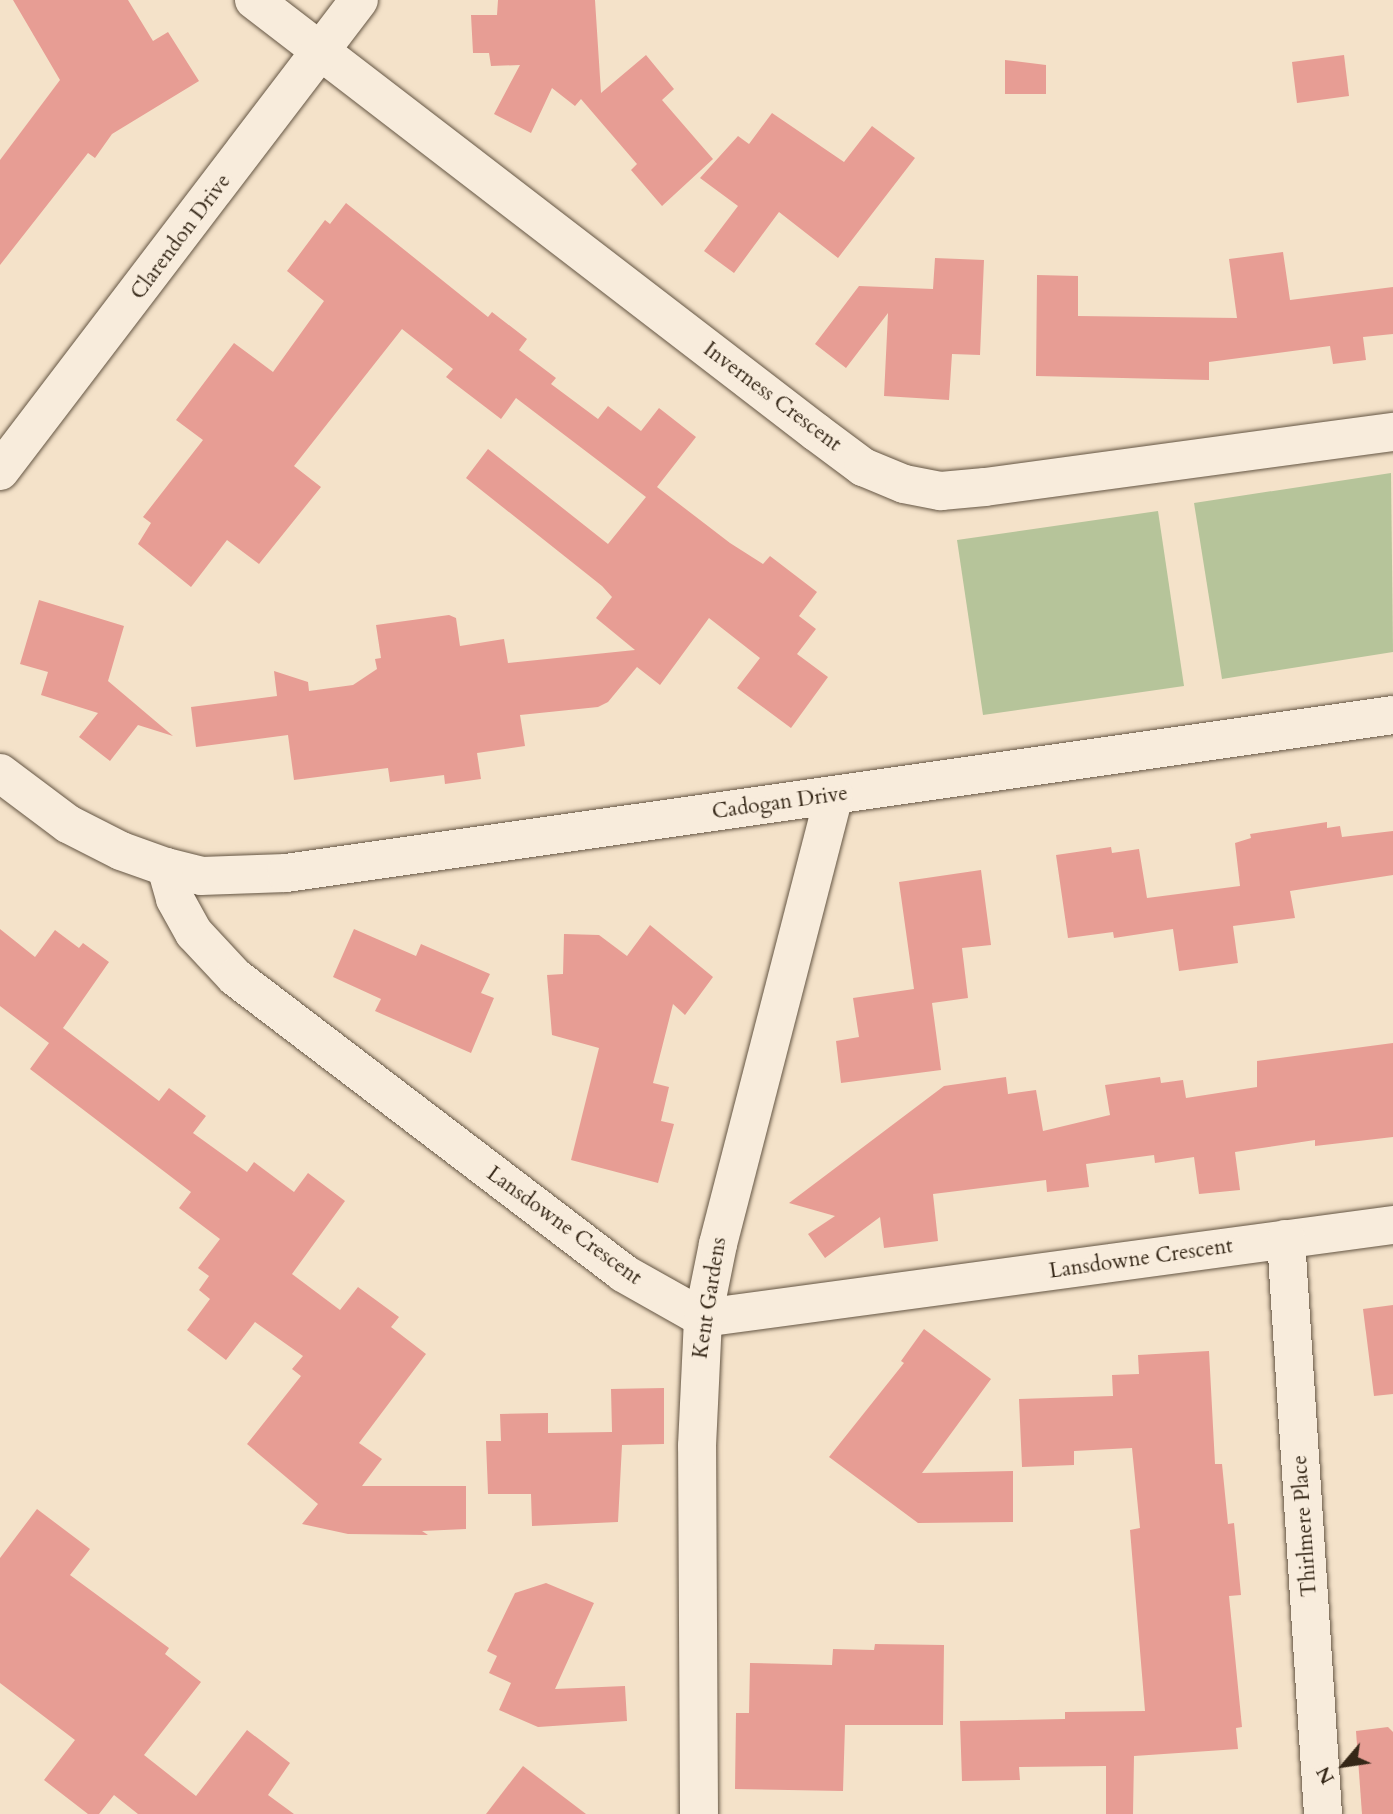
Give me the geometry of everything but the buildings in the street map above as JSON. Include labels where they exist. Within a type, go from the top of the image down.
[{"type":"street","name":"Inverness Crescent","points":[[254,0],[844,453],[904,484],[941,491],[1393,432]]},
{"type":"street","name":"Clarendon Drive","points":[[0,471],[359,0]]},
{"type":"street","name":"Cadogan Drive","points":[[166,867],[201,876],[286,873],[1393,715]]},
{"type":"street","points":[[0,773],[68,824],[121,851],[166,867]]},
{"type":"street","name":"Kent Gardens","points":[[699,1814],[697,1446],[703,1318],[718,1244],[834,796]]},
{"type":"street","name":"Lansdowne Crescent","points":[[166,867],[175,899],[194,933],[235,977],[623,1273],[703,1318],[1393,1225]]},
{"type":"street","name":"Thirlmere Place","points":[[1286,1239],[1323,1814]]},
{"type":"green space","points":[[1391,473],[1393,652],[1222,679],[1194,503]]},
{"type":"green space","points":[[1158,511],[1184,686],[983,715],[957,540]]}]
